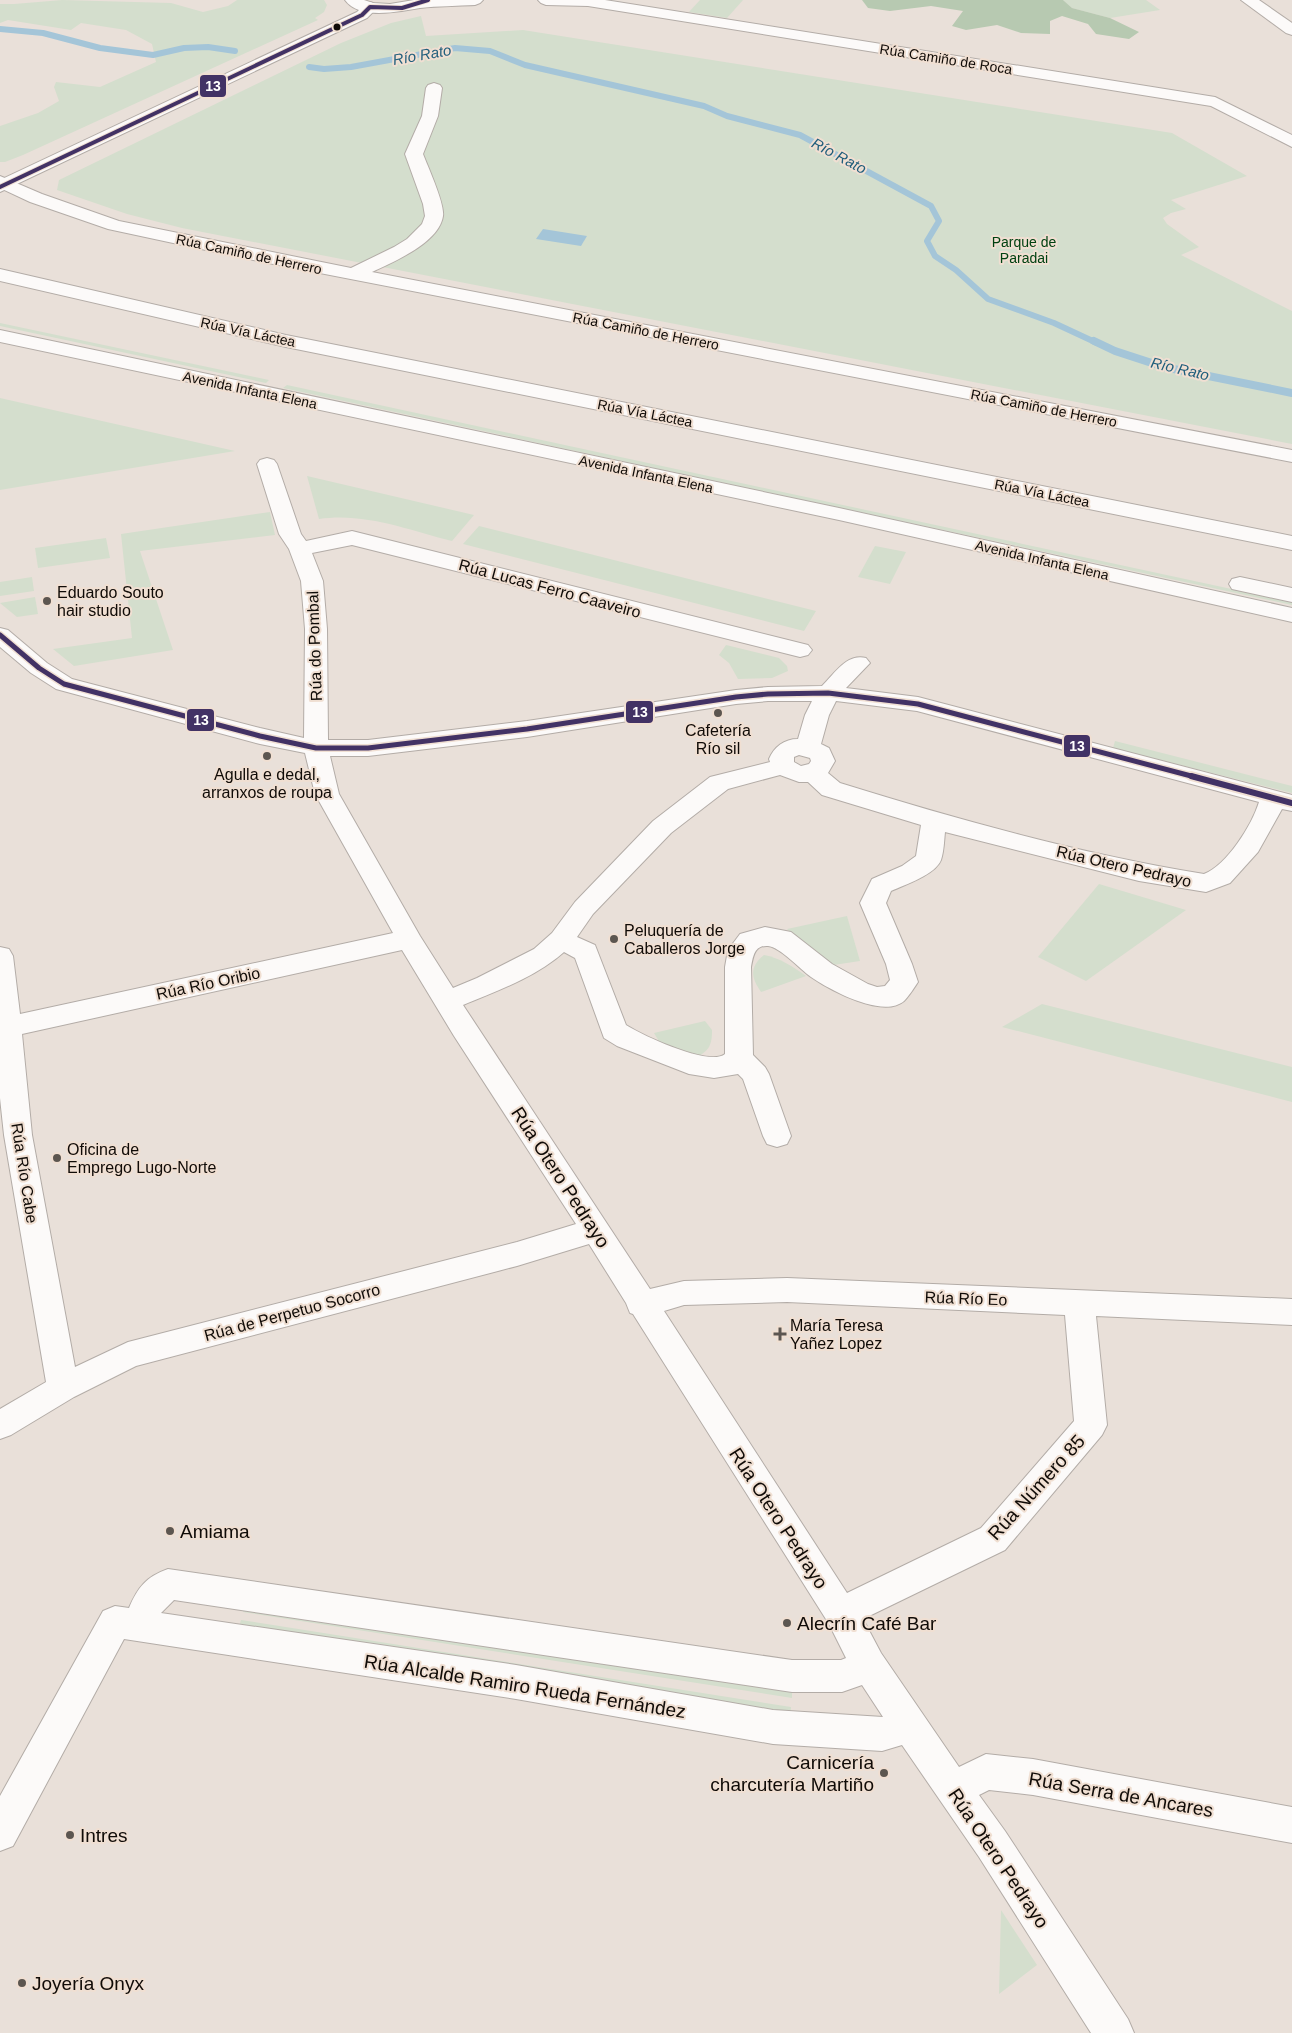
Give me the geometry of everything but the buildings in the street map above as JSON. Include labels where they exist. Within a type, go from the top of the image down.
[{"type":"street","points":[[352,0],[370,7],[391,8],[423,2],[475,0]]},
{"type":"street","name":"Rúa Camiño de Roca","points":[[546,0],[584,1],[1215,102],[1292,142]]},
{"type":"street","points":[[1249,0],[1292,30]]},
{"type":"street","points":[[2,184],[362,16],[370,7]]},
{"type":"street","points":[[353,275],[420,239],[430,227],[435,215],[414,154],[430,116],[434,88]]},
{"type":"street","name":"Rúa Camiño de Herrero","points":[[2,184],[114,225],[243,254],[1292,456]]},
{"type":"street","name":"Rúa Vía Láctea","points":[[0,275],[286,340],[1292,543]]},
{"type":"street","name":"Avenida Infanta Elena","points":[[0,320],[828,494],[1292,596]]},
{"type":"street","name":"Avenida Infanta Elena","points":[[0,336],[839,514],[1292,615]]},
{"type":"street","name":"Rúa do Pombal","points":[[267,464],[290,534],[300,550],[312,581],[316,620],[316,748]]},
{"type":"street","name":"Rúa Lucas Ferro Caaveiro","points":[[300,550],[352,538],[800,650]]},
{"type":"street","points":[[0,635],[39,668],[64,684],[260,736],[316,748],[368,748],[527,729],[736,697],[768,694],[828,693],[918,704],[1282,801]]},
{"type":"street","points":[[808,747],[817,715],[828,693],[858,663]]},
{"type":"street","points":[[808,747],[820,753],[822,766],[813,772],[792,772],[783,766],[781,757],[788,749],[808,747]]},
{"type":"street","name":"Rúa Otero Pedrayo","points":[[316,748],[326,794],[447,1001],[596,1230],[840,1613],[869,1665],[912,1726],[952,1790],[992,1844],[1114,2033]]},
{"type":"street","points":[[447,1001],[512,973],[543,956],[561,940],[584,908],[662,827],[686,807],[719,784],[783,766]]},
{"type":"street","name":"Rúa Otero Pedrayo","points":[[813,772],[830,789],[934,821],[1140,872],[1206,884],[1221,877],[1250,846],[1268,814],[1282,801]]},
{"type":"street","points":[[777,1136],[755,1074],[739,1058],[738,966],[741,950],[749,941],[765,936],[782,940],[822,971],[858,991],[876,997],[894,995],[904,982],[899,964],[873,904],[881,885],[911,872],[928,860],[934,821]]},
{"type":"street","name":"Rúa Río Oribio","points":[[7,1027],[410,939]]},
{"type":"street","points":[[561,940],[586,952],[614,1031],[627,1039],[689,1064],[714,1068],[728,1067],[739,1058]]},
{"type":"street","name":"Rúa Río Cabe","points":[[0,956],[7,1027],[9,1140],[63,1388]]},
{"type":"street","name":"Rúa de Perpetuo Socorro","points":[[0,1425],[63,1388],[128,1355],[516,1254],[596,1230]]},
{"type":"street","name":"Rúa Río Eo","points":[[642,1304],[684,1293],[787,1290],[1292,1312]]},
{"type":"street","name":"Rúa Número 85","points":[[840,1613],[993,1539],[1091,1426],[1079,1302]]},
{"type":"street","points":[[138,1626],[150,1598],[168,1584],[792,1676],[842,1676],[869,1665]]},
{"type":"street","name":"Rúa Alcalde Ramiro Rueda Fernández","points":[[0,1833],[115,1622],[516,1682],[773,1727],[882,1734],[912,1726]]},
{"type":"street","name":"Rúa Serra de Ancares","points":[[952,1790],[986,1772],[1033,1777],[1292,1825]]},
{"type":"green space","points":[[62,0],[171,3],[203,12],[228,6],[237,0],[324,0],[327,5],[324,12],[315,18],[318,20],[23,155],[0,162],[0,126],[38,113],[59,101],[54,87],[56,82],[100,87],[156,62],[152,44],[126,30],[81,23],[71,30],[8,20],[0,23],[0,4]]},
{"type":"green space","points":[[700,0],[743,0],[727,18],[689,12]]},
{"type":"green space","points":[[862,0],[1063,0],[1072,8],[1110,18],[1139,32],[1129,39],[1096,34],[1088,24],[1062,16],[1050,21],[1050,34],[1021,33],[997,25],[966,30],[952,26],[963,11],[931,6],[890,11],[868,8]]},
{"type":"green space","points":[[1063,0],[1146,0],[1160,10],[1110,18],[1072,8]]},
{"type":"green space","name":"Parque de Paradai","points":[[421,16],[426,36],[523,30],[1172,133],[1247,176],[1171,200],[1186,209],[1171,213],[1163,218],[1167,224],[1199,247],[1181,255],[1292,311],[1292,444],[182,228],[127,214],[57,190],[59,180],[341,43],[391,23]]},
{"type":"green space","points":[[0,323],[269,380],[266,383],[0,326]]},
{"type":"green space","points":[[287,385],[1292,602],[1292,605],[283,388]]},
{"type":"green space","points":[[0,398],[235,451],[0,490]]},
{"type":"green space","points":[[307,476],[474,515],[452,541],[370,520],[336,517],[319,519]]},
{"type":"green space","points":[[270,512],[275,535],[140,551],[173,650],[74,666],[53,649],[132,638],[121,534]]},
{"type":"green space","points":[[479,526],[816,611],[804,631],[463,544]]},
{"type":"green space","points":[[106,538],[110,558],[38,568],[35,548]]},
{"type":"green space","points":[[875,546],[906,552],[890,584],[858,577]]},
{"type":"green space","points":[[32,577],[34,591],[0,596],[0,582]]},
{"type":"green space","points":[[35,597],[38,614],[17,617],[0,603]]},
{"type":"green space","points":[[726,645],[779,658],[787,666],[788,671],[772,678],[738,679],[729,663],[719,655]]},
{"type":"green space","points":[[1115,741],[1292,786],[1292,793],[1113,748]]},
{"type":"green space","points":[[1099,884],[1186,910],[1086,981],[1038,957]]},
{"type":"green space","points":[[847,916],[860,961],[827,966],[787,929]]},
{"type":"green space","points":[[764,955],[786,963],[806,976],[761,992],[755,982],[753,973],[759,959]]},
{"type":"green space","points":[[1042,1004],[1292,1067],[1292,1102],[1002,1027]]},
{"type":"green space","points":[[705,1021],[712,1030],[711,1043],[705,1052],[697,1057],[660,1043],[654,1033]]},
{"type":"green space","points":[[247,1602],[792,1687],[792,1698],[243,1612]]},
{"type":"green space","points":[[241,1620],[791,1707],[790,1720],[238,1630]]},
{"type":"green space","points":[[1001,1910],[1037,1965],[999,1994]]},
{"type":"water","points":[[543,229],[587,236],[581,246],[536,239]]},
{"type":"waterway","name":"Río Rato","points":[[0,29],[43,33],[100,48],[153,55],[184,48],[208,47],[235,51]]},
{"type":"waterway","name":"Río Rato","points":[[309,67],[324,69],[351,67],[455,48],[490,51],[525,65],[704,106],[727,116],[800,135],[931,206],[939,221],[927,241],[935,256],[956,270],[988,299],[1054,323],[1097,343]]},
{"type":"waterway","name":"Río Rato","points":[[1094,341],[1115,351],[1164,367],[1292,393]]},
{"type":"transit line","name":"13","points":[[0,187],[362,15],[370,7],[402,8],[428,0]]},
{"type":"transit line","name":"13","points":[[0,635],[39,668],[64,684],[260,736],[316,748],[368,748],[527,729],[736,697],[768,694],[828,693],[918,704],[1292,803]]},
{"type":"place","name":"Eduardo Souto hair studio","points":[[47,601]]},
{"type":"place","name":"Cafetería Río sil","points":[[718,713]]},
{"type":"place","name":"Agulla e dedal, arranxos de roupa","points":[[267,756]]},
{"type":"place","name":"Peluquería de Caballeros Jorge","points":[[614,939]]},
{"type":"place","name":"Oficina de Emprego Lugo-Norte","points":[[57,1158]]},
{"type":"place","name":"María Teresa Yañez Lopez","points":[[780,1334]]},
{"type":"place","name":"Amiama","points":[[170,1531]]},
{"type":"place","name":"Alecrín Café Bar","points":[[787,1623]]},
{"type":"place","name":"Carnicería charcutería Martiño","points":[[884,1773]]},
{"type":"place","name":"Intres","points":[[70,1835]]},
{"type":"place","name":"Joyería Onyx","points":[[22,1983]]}]
